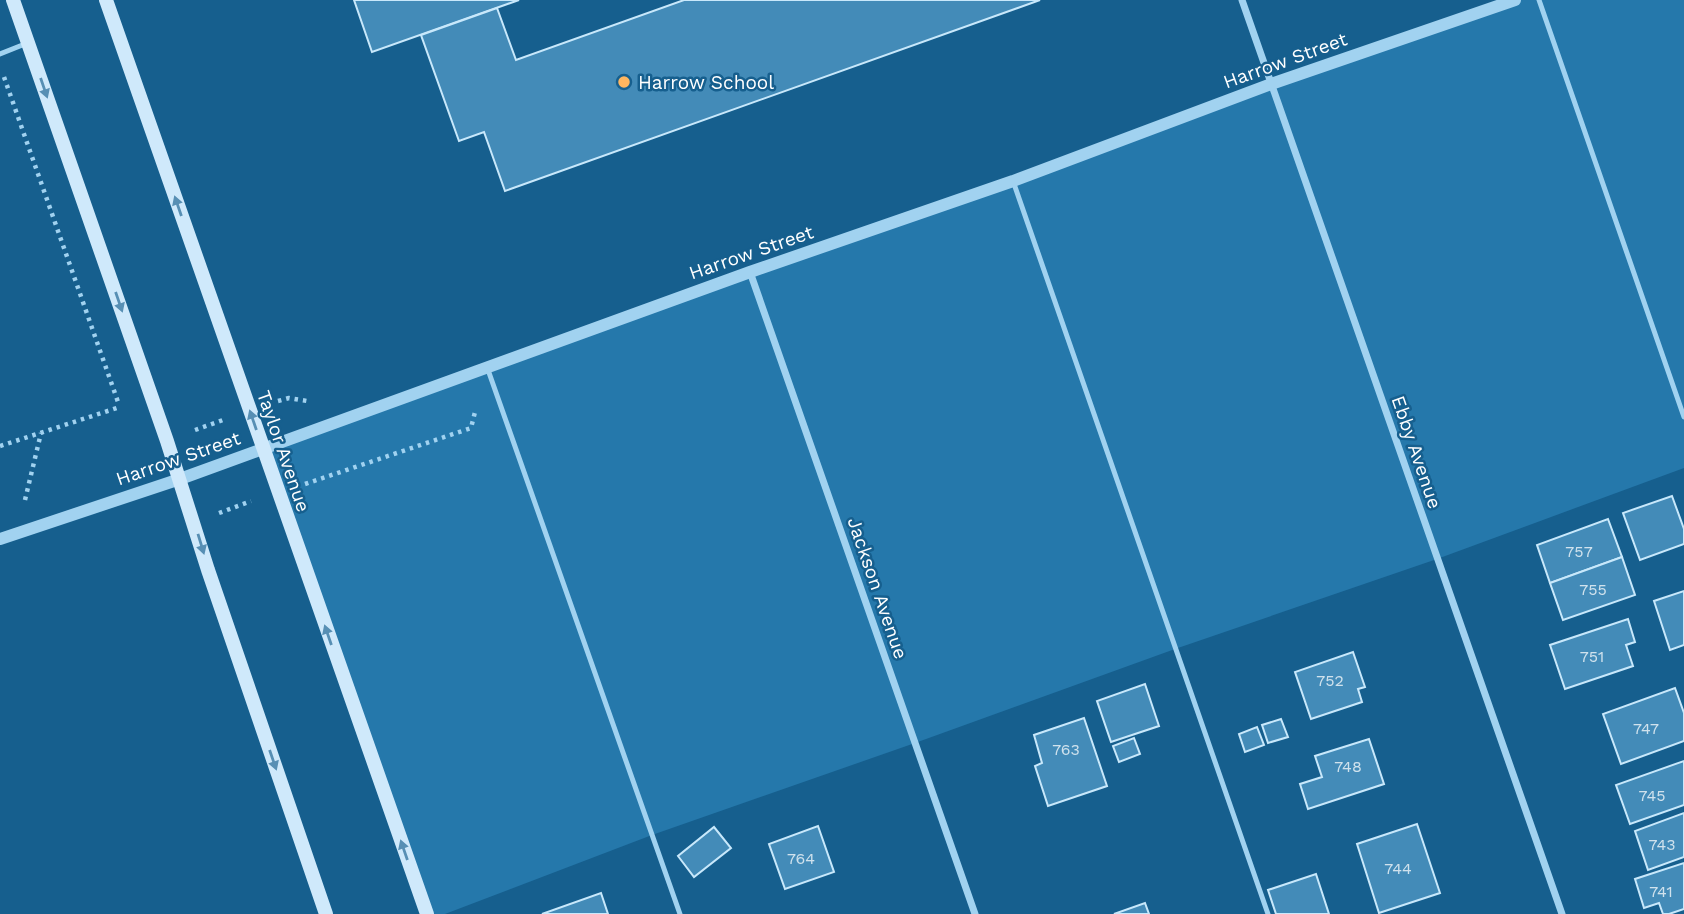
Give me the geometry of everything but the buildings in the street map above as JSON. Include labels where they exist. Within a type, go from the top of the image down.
[{"type":"main road","points":[[13,0],[167,441],[326,914]]},
{"type":"main road","name":"Taylor Avenue","points":[[106,0],[427,914]]},
{"type":"street","name":"Ebby Avenue","points":[[1242,0],[1562,914]]},
{"type":"street","name":"Harrow Street","points":[[0,540],[180,479],[750,272],[1013,181],[1271,84],[1515,0]]},
{"type":"street","name":"Jackson Avenue","points":[[750,272],[975,914]]},
{"type":"lane","points":[[1539,0],[1684,417]]},
{"type":"lane","points":[[0,54],[28,43]]},
{"type":"lane","points":[[1013,181],[1268,914]]},
{"type":"lane","points":[[487,367],[680,914]]},
{"type":"path","points":[[0,66],[120,407],[167,441],[289,398]]},
{"type":"path","points":[[194,522],[471,428],[487,367]]},
{"type":"path","points":[[0,446],[120,407]]},
{"type":"path","points":[[16,534],[42,433]]},
{"type":"shaded area","points":[[1515,0],[1684,0],[1684,468],[1437,559],[652,835],[445,914],[427,914],[263,449]]},
{"type":"place","name":"Harrow School","points":[[624,82]]}]
